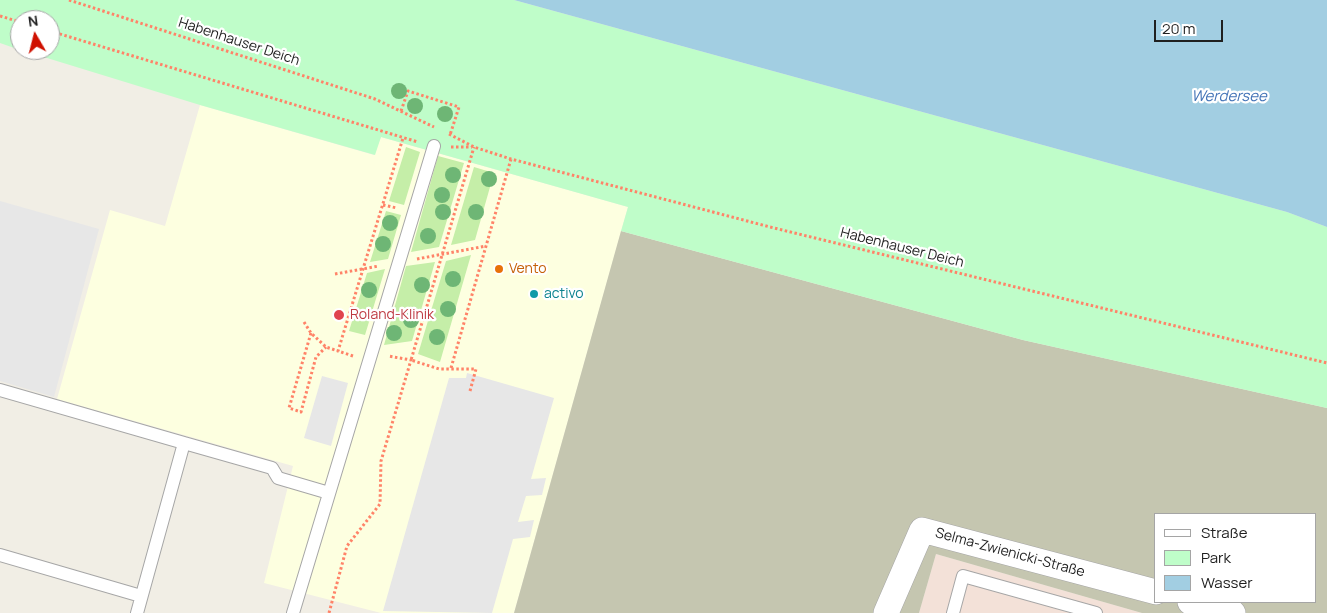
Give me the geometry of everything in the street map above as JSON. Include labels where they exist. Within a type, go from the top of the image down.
[{"type":"street","name":"Selma-Zwienicki-Straße","points":[[886,613],[922,530],[1154,591]]},
{"type":"street","points":[[1194,603],[1232,613]]},
{"type":"lane","points":[[293,613],[434,146]]},
{"type":"lane","points":[[0,390],[272,468],[278,478],[329,493]]},
{"type":"lane","points":[[137,613],[184,443]]},
{"type":"lane","points":[[0,555],[141,596]]},
{"type":"lane","points":[[952,613],[963,576],[1096,613]]},
{"type":"path","name":"Habenhauser Deich","points":[[69,0],[375,99],[401,111],[408,91],[459,107],[450,135]]},
{"type":"path","name":"Habenhauser Deich","points":[[60,34],[402,138],[434,146],[474,147],[511,159],[1004,286],[1327,363]]},
{"type":"path","points":[[338,351],[402,138]]},
{"type":"path","points":[[329,613],[348,546],[380,504],[381,461],[474,147]]},
{"type":"path","points":[[451,368],[511,159]]},
{"type":"path","points":[[304,322],[311,333],[326,347],[356,356],[371,352],[411,360],[438,369],[476,369],[470,391]]},
{"type":"path","points":[[311,333],[290,408],[301,412],[316,357],[326,347]]},
{"type":"shaded area","name":"Roland-Klinik","points":[[200,105],[374,155],[381,137],[628,207],[514,613],[381,613],[264,583],[293,466],[57,399],[110,210],[165,226]]},
{"type":"shaded area","points":[[0,201],[99,229],[54,397],[0,381]]},
{"type":"shaded area","points":[[621,231],[1023,340],[1327,408],[1327,613],[1142,613],[936,554],[919,613],[514,613]]},
{"type":"shaded area","points":[[467,373],[554,398],[531,479],[546,478],[542,495],[526,496],[518,522],[534,520],[530,537],[513,539],[492,613],[383,611],[449,378],[466,378]]},
{"type":"shaded area","points":[[322,376],[348,383],[331,446],[304,438]]},
{"type":"shaded area","points":[[936,554],[1142,613],[919,613]]},
{"type":"green space","points":[[0,0],[514,0],[1287,212],[1327,227],[1327,408],[1023,340],[621,231],[628,207],[381,137],[375,155],[200,105],[54,60],[60,60],[60,10],[10,10],[10,46],[0,43]]},
{"type":"green space","points":[[406,147],[420,152],[404,205],[389,201]]},
{"type":"green space","points":[[438,156],[464,163],[439,247],[411,252]]},
{"type":"green space","points":[[474,167],[494,173],[475,240],[451,245]]},
{"type":"green space","points":[[386,211],[401,215],[388,259],[370,262]]},
{"type":"green space","points":[[471,255],[440,362],[418,354],[446,261]]},
{"type":"green space","points":[[435,262],[412,341],[384,345],[406,266]]},
{"type":"green space","points":[[385,269],[365,335],[349,331],[367,273]]},
{"type":"water","name":"Werdersee","points":[[514,0],[1327,0],[1327,227],[1287,212]]},
{"type":"place","name":"Vento","points":[[499,269]]},
{"type":"place","name":"activo","points":[[534,294]]},
{"type":"place","name":"Roland-Klinik","points":[[339,315]]}]
